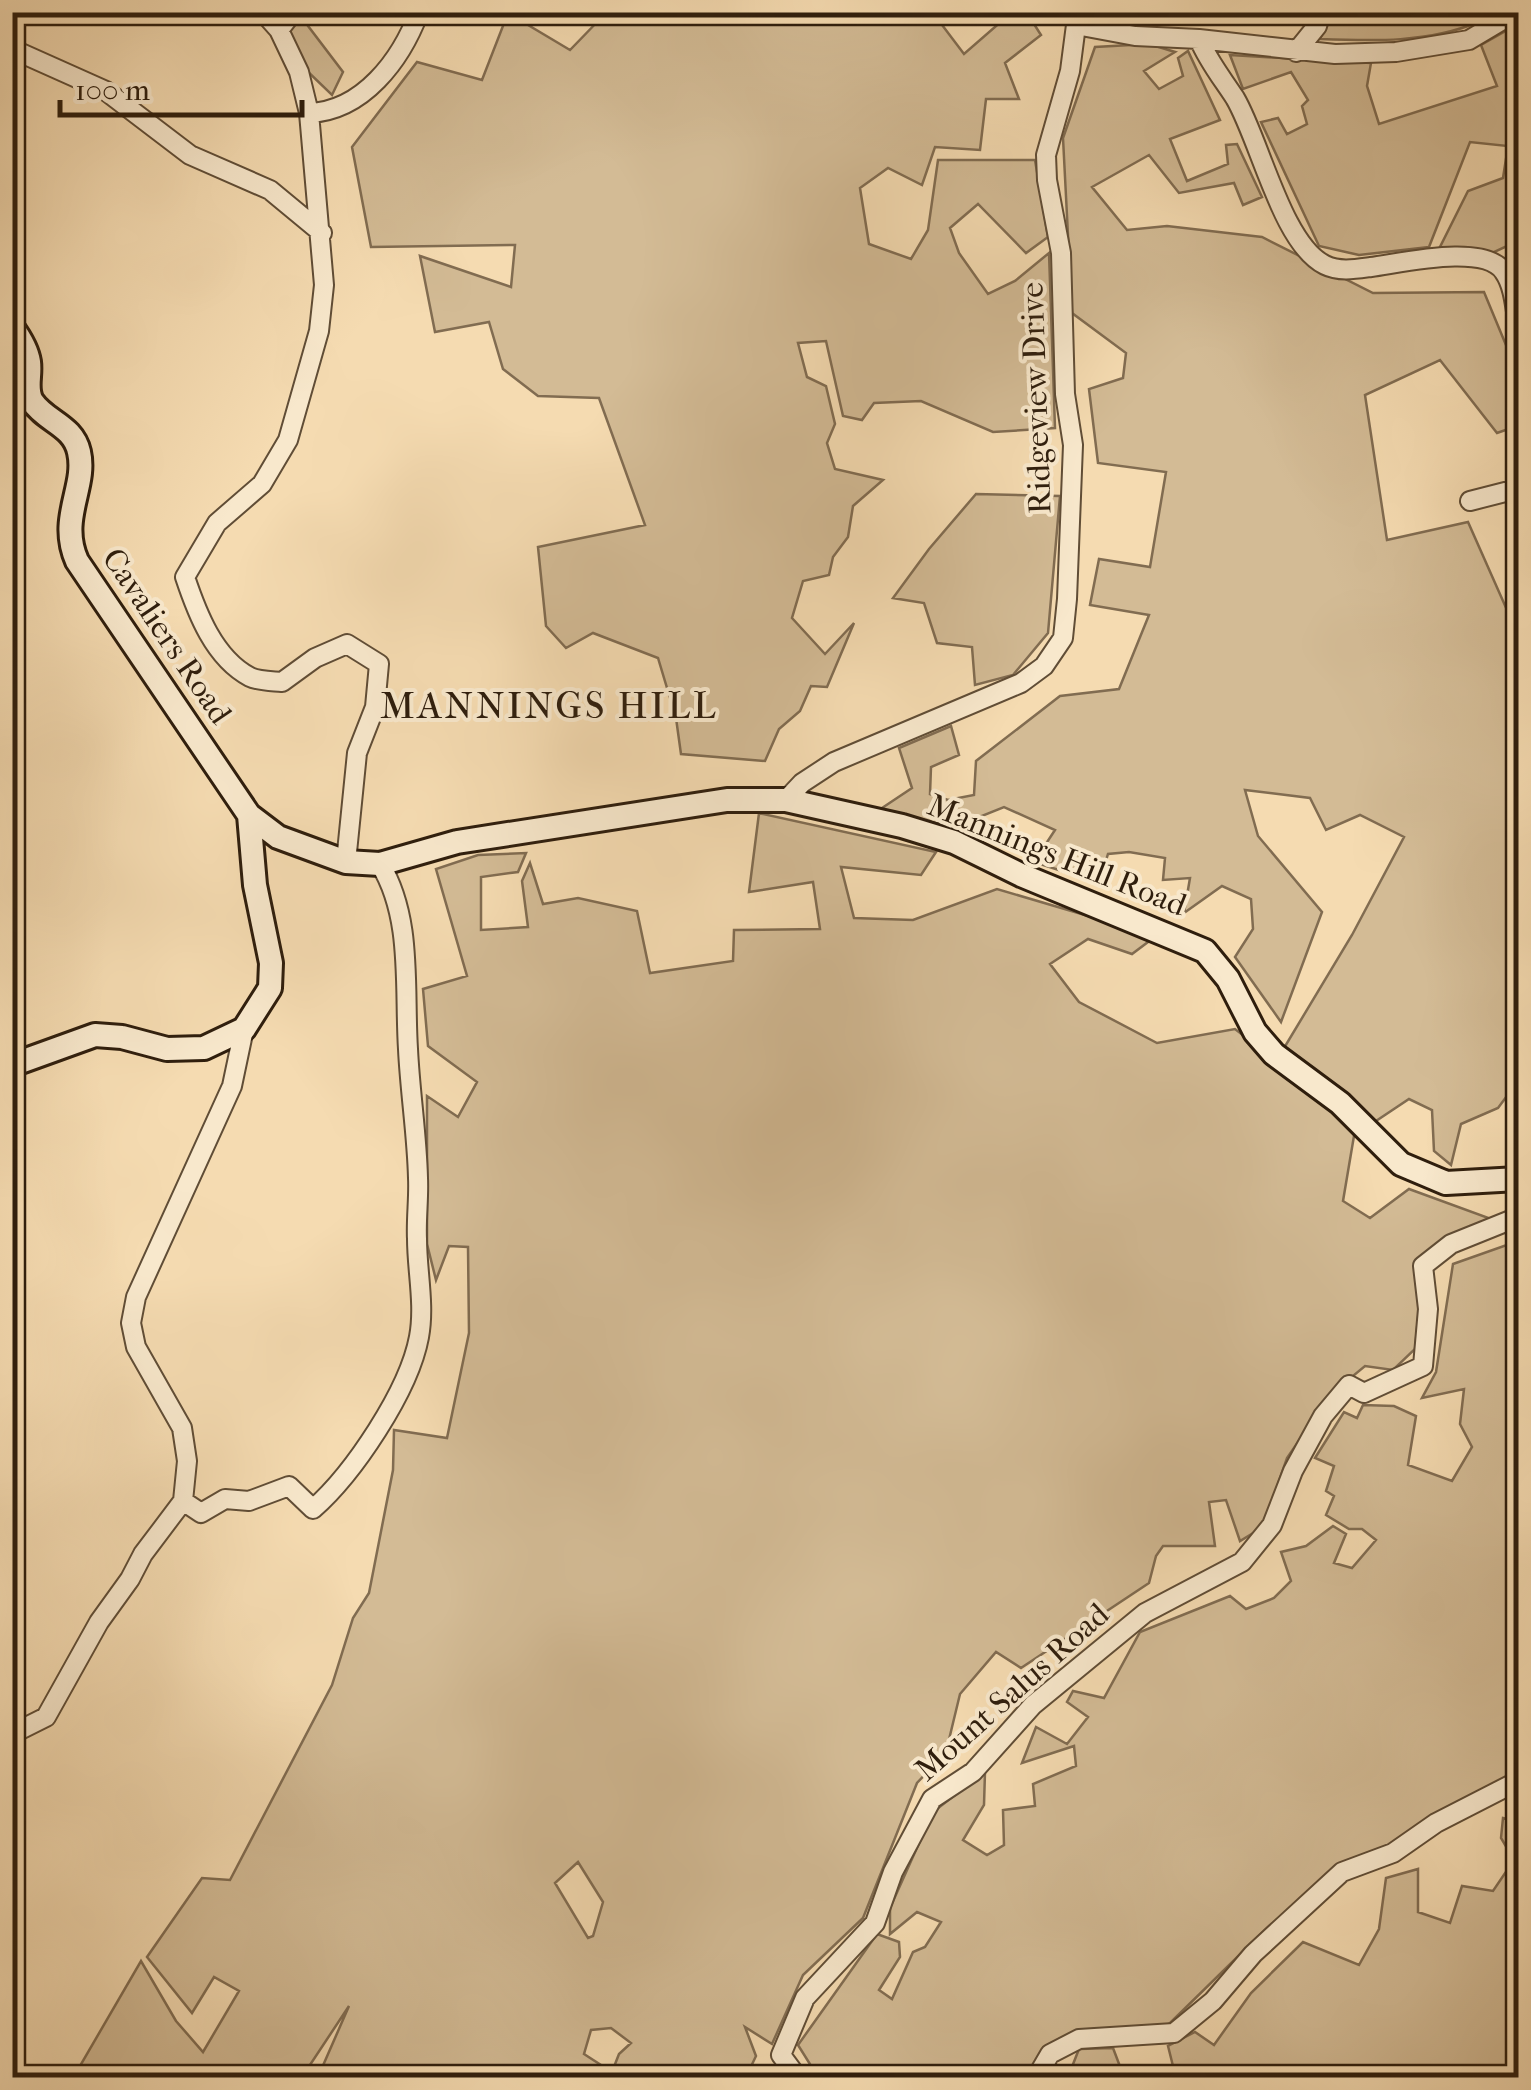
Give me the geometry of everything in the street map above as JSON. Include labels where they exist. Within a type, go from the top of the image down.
[{"type":"main road","name":"Cavaliers Road","points":[[12,327],[28,357],[28,390],[33,402],[72,434],[80,456],[70,519],[70,545],[77,561],[248,815]]},
{"type":"main road","name":"Mannings Hill Road","points":[[248,815],[278,837],[346,862],[380,864],[456,842],[726,800],[786,800],[902,826],[954,842],[1021,875],[1204,950],[1228,979],[1255,1032],[1274,1054],[1340,1103],[1401,1164],[1446,1183],[1518,1179]]},
{"type":"main road","points":[[12,1065],[95,1036],[122,1037],[167,1049],[204,1048],[244,1028],[270,988],[271,963],[255,885],[248,815]]},
{"type":"street","points":[[263,12],[280,30],[299,72],[309,113],[322,233],[324,285],[318,331],[288,440],[262,484],[217,523],[185,577],[196,610],[217,648],[251,678],[282,682],[315,658],[347,644],[378,664],[375,707],[356,753],[346,862]]},
{"type":"street","points":[[280,30],[292,12]]},
{"type":"street","points":[[309,113],[329,112],[348,105],[372,85],[410,36],[419,12]]},
{"type":"street","points":[[1296,52],[1317,26],[1321,12]]},
{"type":"street","points":[[1074,19],[1136,36],[1199,39],[1296,52],[1396,52],[1470,40],[1516,12]]},
{"type":"street","name":"Ridgeview Drive","points":[[786,800],[802,783],[834,762],[1022,683],[1044,666],[1064,638],[1073,445],[1065,394],[1061,253],[1046,155],[1070,71],[1074,19]]},
{"type":"street","points":[[1199,39],[1208,60],[1236,100],[1290,225],[1304,248],[1325,265],[1344,270],[1462,256],[1490,260],[1504,272],[1518,324]]},
{"type":"street","points":[[12,49],[106,91],[190,155],[270,190],[322,233]]},
{"type":"street","points":[[1470,501],[1514,490],[1518,483]]},
{"type":"street","points":[[183,1501],[201,1514],[225,1499],[249,1501],[289,1486],[313,1509],[355,1466],[409,1372],[420,1336],[420,1287],[407,963],[392,884],[380,864]]},
{"type":"street","points":[[12,1734],[46,1717],[99,1622],[183,1501],[188,1461],[182,1428],[136,1348],[131,1323],[136,1297],[232,1086],[244,1028]]},
{"type":"street","name":"Mount Salus Road","points":[[798,2078],[781,2054],[806,1998],[875,1922],[893,1872],[932,1799],[973,1772],[1033,1705],[1145,1613],[1242,1562],[1272,1525],[1292,1471],[1323,1416],[1350,1385],[1364,1393],[1422,1366],[1428,1310],[1423,1266],[1450,1244],[1518,1217]]},
{"type":"street","points":[[1036,2078],[1050,2054],[1079,2039],[1174,2032],[1213,2002],[1253,1954],[1342,1872],[1393,1854],[1436,1823],[1518,1781]]},
{"type":"shaded area","points":[[298,13],[310,13],[302,18],[343,72],[332,95],[304,68],[287,32]]},
{"type":"shaded area","points":[[508,13],[570,50],[602,17],[601,13],[933,13],[964,54],[1011,13],[1027,13],[1041,35],[1005,63],[1019,99],[986,99],[980,150],[935,147],[922,185],[888,168],[860,188],[869,244],[911,259],[928,230],[938,160],[1035,160],[1048,237],[1026,253],[978,204],[950,228],[959,253],[988,294],[1015,281],[1049,253],[1055,428],[993,432],[921,401],[874,403],[862,420],[843,416],[826,341],[798,343],[807,377],[826,386],[835,424],[827,443],[835,469],[883,480],[853,506],[848,537],[833,557],[829,575],[803,581],[792,618],[825,654],[854,623],[827,687],[811,686],[800,711],[779,729],[765,761],[681,754],[676,718],[658,658],[593,633],[566,648],[546,626],[538,547],[645,525],[599,398],[538,396],[503,369],[489,322],[435,332],[420,256],[511,287],[515,245],[371,247],[352,147],[417,62],[482,80]]},
{"type":"shaded area","points":[[1330,13],[1468,13],[1478,22],[1420,37],[1320,39]]},
{"type":"shaded area","points":[[1518,24],[1518,241],[1490,254],[1439,249],[1468,191],[1503,178],[1508,146],[1470,142],[1429,247],[1359,255],[1319,246],[1261,122],[1278,118],[1287,134],[1307,124],[1302,106],[1308,100],[1291,72],[1243,89],[1230,55],[1371,63],[1367,86],[1379,124],[1497,86],[1481,45]]},
{"type":"shaded area","points":[[1149,44],[1175,52],[1144,71],[1159,89],[1183,76],[1178,58],[1188,51],[1220,120],[1170,139],[1187,181],[1228,164],[1226,145],[1237,144],[1262,197],[1243,205],[1234,183],[1179,193],[1149,155],[1092,187],[1127,230],[1167,226],[1262,237],[1373,293],[1484,292],[1518,374],[1517,426],[1497,433],[1440,360],[1365,395],[1387,540],[1468,522],[1511,619],[1518,615],[1518,1081],[1498,1108],[1461,1124],[1451,1165],[1434,1151],[1432,1110],[1409,1099],[1370,1125],[1281,1053],[1352,935],[1404,837],[1360,815],[1326,830],[1310,798],[1245,790],[1258,836],[1322,912],[1281,1022],[1235,957],[1253,929],[1251,899],[1222,886],[1184,913],[1190,878],[1163,880],[1165,858],[1129,852],[1108,854],[1099,883],[1034,862],[1055,830],[1004,807],[947,830],[879,810],[912,788],[899,748],[951,726],[959,755],[931,767],[930,794],[948,800],[974,795],[976,761],[1060,696],[1119,689],[1149,615],[1090,605],[1099,559],[1150,567],[1166,472],[1098,463],[1089,389],[1123,378],[1126,353],[1072,313],[1063,138],[1095,47]]},
{"type":"shaded area","points":[[976,494],[1060,496],[1048,633],[1013,675],[975,685],[972,647],[937,643],[924,603],[893,598]]},
{"type":"shaded area","points":[[759,813],[936,852],[921,875],[841,867],[854,918],[913,920],[997,889],[1156,936],[1132,954],[1088,939],[1050,964],[1079,1002],[1157,1043],[1235,1029],[1346,1115],[1355,1130],[1343,1201],[1370,1218],[1409,1189],[1494,1220],[1423,1266],[1415,1349],[1393,1370],[1365,1366],[1331,1394],[1287,1458],[1263,1527],[1240,1541],[1226,1500],[1209,1502],[1215,1546],[1163,1546],[1156,1556],[1149,1583],[1021,1668],[996,1652],[960,1694],[946,1752],[917,1783],[863,1918],[803,1975],[772,2044],[745,2027],[756,2056],[746,2077],[652,2077],[646,2069],[632,2076],[610,2077],[619,2054],[631,2043],[611,2028],[591,2030],[584,2054],[604,2067],[599,2077],[318,2077],[349,2006],[302,2077],[73,2078],[141,1961],[176,2021],[203,2052],[239,1991],[214,1977],[192,2013],[147,1957],[202,1878],[230,1880],[332,1685],[353,1618],[369,1593],[393,1470],[394,1430],[447,1438],[469,1333],[468,1247],[449,1246],[436,1280],[427,1244],[427,1096],[458,1117],[477,1082],[428,1046],[423,989],[467,976],[436,869],[478,855],[526,853],[518,872],[481,877],[481,930],[528,927],[522,881],[530,863],[543,904],[578,898],[637,911],[650,973],[733,961],[734,930],[820,929],[813,882],[749,892]],"holes":[[[578,1862],[603,1902],[593,1936],[588,1938],[555,1883]]]},
{"type":"shaded area","points":[[1518,1241],[1518,1771],[1386,1850],[1338,1867],[1267,1928],[1168,2025],[1071,2034],[1028,2077],[818,2077],[798,2045],[877,1934],[899,1942],[900,1957],[879,1990],[892,1999],[913,1952],[925,1947],[941,1922],[917,1912],[890,1934],[890,1908],[933,1812],[985,1772],[984,1805],[963,1840],[987,1855],[1004,1845],[1003,1810],[1035,1806],[1033,1784],[1076,1766],[1074,1746],[1022,1763],[1036,1727],[1067,1744],[1088,1717],[1067,1702],[1073,1691],[1104,1698],[1140,1632],[1230,1596],[1246,1609],[1274,1598],[1291,1581],[1281,1552],[1306,1546],[1333,1526],[1346,1534],[1334,1563],[1352,1568],[1376,1540],[1362,1529],[1349,1529],[1326,1515],[1334,1496],[1326,1491],[1334,1466],[1315,1458],[1344,1412],[1357,1418],[1363,1405],[1394,1406],[1416,1416],[1408,1465],[1452,1481],[1472,1447],[1460,1424],[1464,1389],[1422,1398],[1436,1372],[1453,1264]]},
{"type":"shaded area","points":[[1503,1818],[1518,1822],[1518,2077],[1143,2078],[1174,2070],[1168,2046],[1195,2032],[1214,2045],[1251,1993],[1303,1942],[1359,1965],[1379,1929],[1386,1878],[1418,1869],[1418,1912],[1450,1923],[1462,1886],[1493,1891],[1514,1860],[1501,1838]]},
{"type":"shaded area","points":[[1113,2048],[1124,2077],[1068,2077],[1079,2049]]},
{"type":"district","name":"MANNINGS HILL","points":[[549,705]]}]
